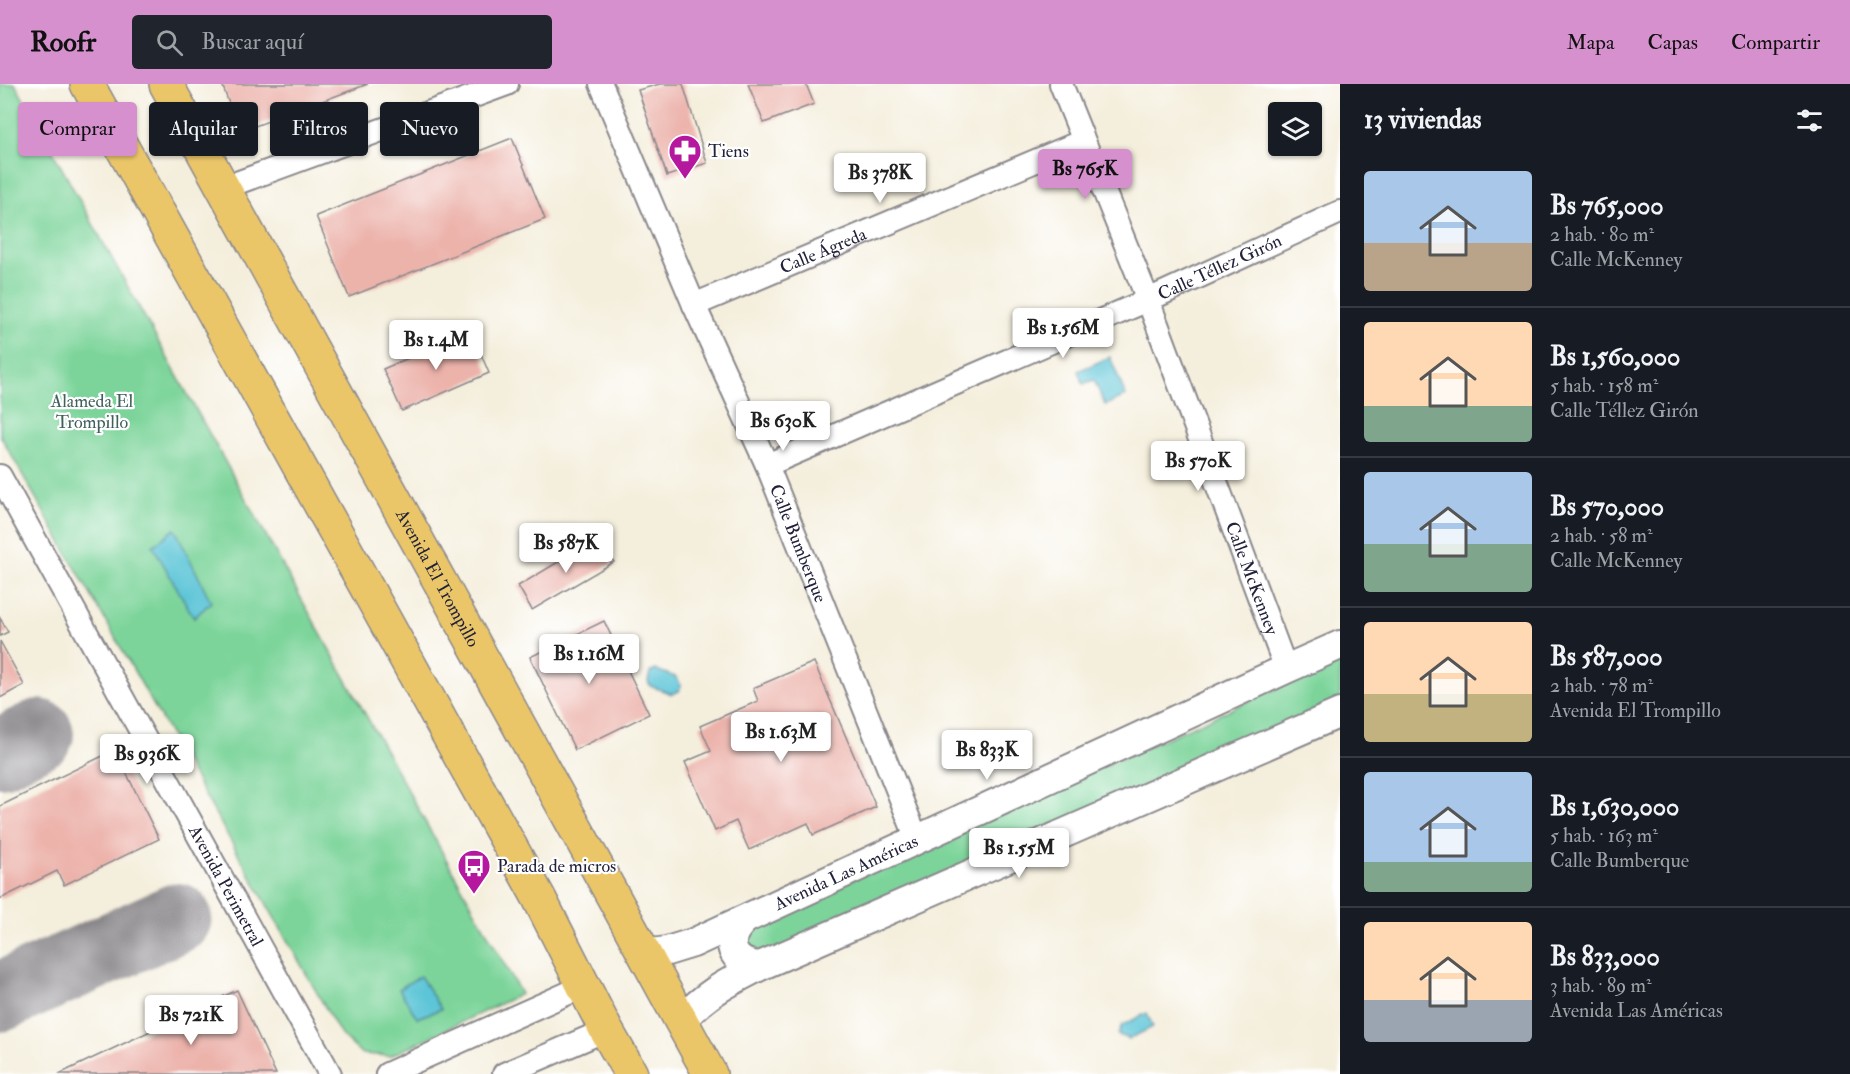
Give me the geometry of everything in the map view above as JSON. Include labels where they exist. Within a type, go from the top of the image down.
[{"type":"main road","points":[[87,84],[538,898],[631,1074]]},
{"type":"main road","name":"Avenida El Trompillo","points":[[166,84],[710,1074]]},
{"type":"street","points":[[223,188],[507,84]]},
{"type":"street","name":"Calle Bumberque","points":[[601,84],[694,305],[767,465],[917,839]]},
{"type":"street","name":"Calle McKenney","points":[[1061,84],[1148,300],[1286,669]]},
{"type":"street","name":"Calle Ágreda","points":[[694,305],[1083,141]]},
{"type":"street","name":"Calle Téllez Girón","points":[[767,465],[1148,300],[1340,212]]},
{"type":"street","name":"Avenida Perimetral","points":[[0,476],[330,1074]]},
{"type":"street","name":"Avenida Las Américas","points":[[644,954],[693,944],[1340,645]]},
{"type":"street","points":[[681,1021],[717,988],[760,966],[1340,713]]},
{"type":"street","points":[[743,921],[735,929],[731,939],[733,951],[739,960],[748,965],[760,966]]},
{"type":"street","points":[[387,1074],[584,986]]},
{"type":"street","points":[[504,1074],[606,1030]]},
{"type":"green space","name":"Alameda El Trompillo","points":[[0,84],[15,84],[25,102],[18,102],[18,156],[55,156],[521,994],[390,1056],[362,1054],[341,1035],[0,435]]},
{"type":"green space","points":[[1340,660],[1340,706],[758,961],[750,946],[744,928]]},
{"type":"water","points":[[1110,357],[1126,396],[1105,405],[1094,380],[1083,384],[1078,371]]},
{"type":"water","points":[[175,529],[211,602],[194,618],[153,546]]},
{"type":"water","points":[[656,670],[676,677],[681,686],[679,691],[672,694],[650,686],[648,681],[650,672]]},
{"type":"water","points":[[420,976],[441,1009],[417,1018],[399,989]]},
{"type":"water","points":[[1147,1013],[1153,1027],[1129,1039],[1118,1035],[1122,1025]]},
{"type":"building","points":[[222,84],[368,84],[320,102],[270,102],[270,120],[258,125],[258,102],[228,102]]},
{"type":"building","points":[[660,84],[683,84],[707,163],[667,176],[638,90]]},
{"type":"building","points":[[748,84],[806,84],[814,104],[764,123]]},
{"type":"building","points":[[512,138],[545,219],[349,297],[316,216],[467,156],[479,156],[479,151]]},
{"type":"building","points":[[471,331],[489,373],[402,411],[383,369]]},
{"type":"building","points":[[600,537],[614,562],[532,610],[518,586]]},
{"type":"building","points":[[0,618],[8,632],[0,636]]},
{"type":"building","points":[[604,621],[649,714],[575,750],[530,657]]},
{"type":"building","points":[[0,641],[24,685],[0,698]]},
{"type":"building","points":[[814,662],[876,807],[813,835],[808,823],[749,850],[736,821],[715,831],[685,762],[711,751],[700,726],[758,701],[753,688]]},
{"type":"building","points":[[115,750],[159,839],[64,885],[57,871],[0,899],[0,806]]},
{"type":"building","points":[[237,990],[276,1074],[59,1074],[161,1026]]},
{"type":"taxiway","points":[[0,753],[39,734]]},
{"type":"taxiway","points":[[0,997],[177,918]]},
{"type":"place","name":"Tiens","points":[[685,180]]},
{"type":"place","name":"Parada de micros","points":[[474,895]]}]
